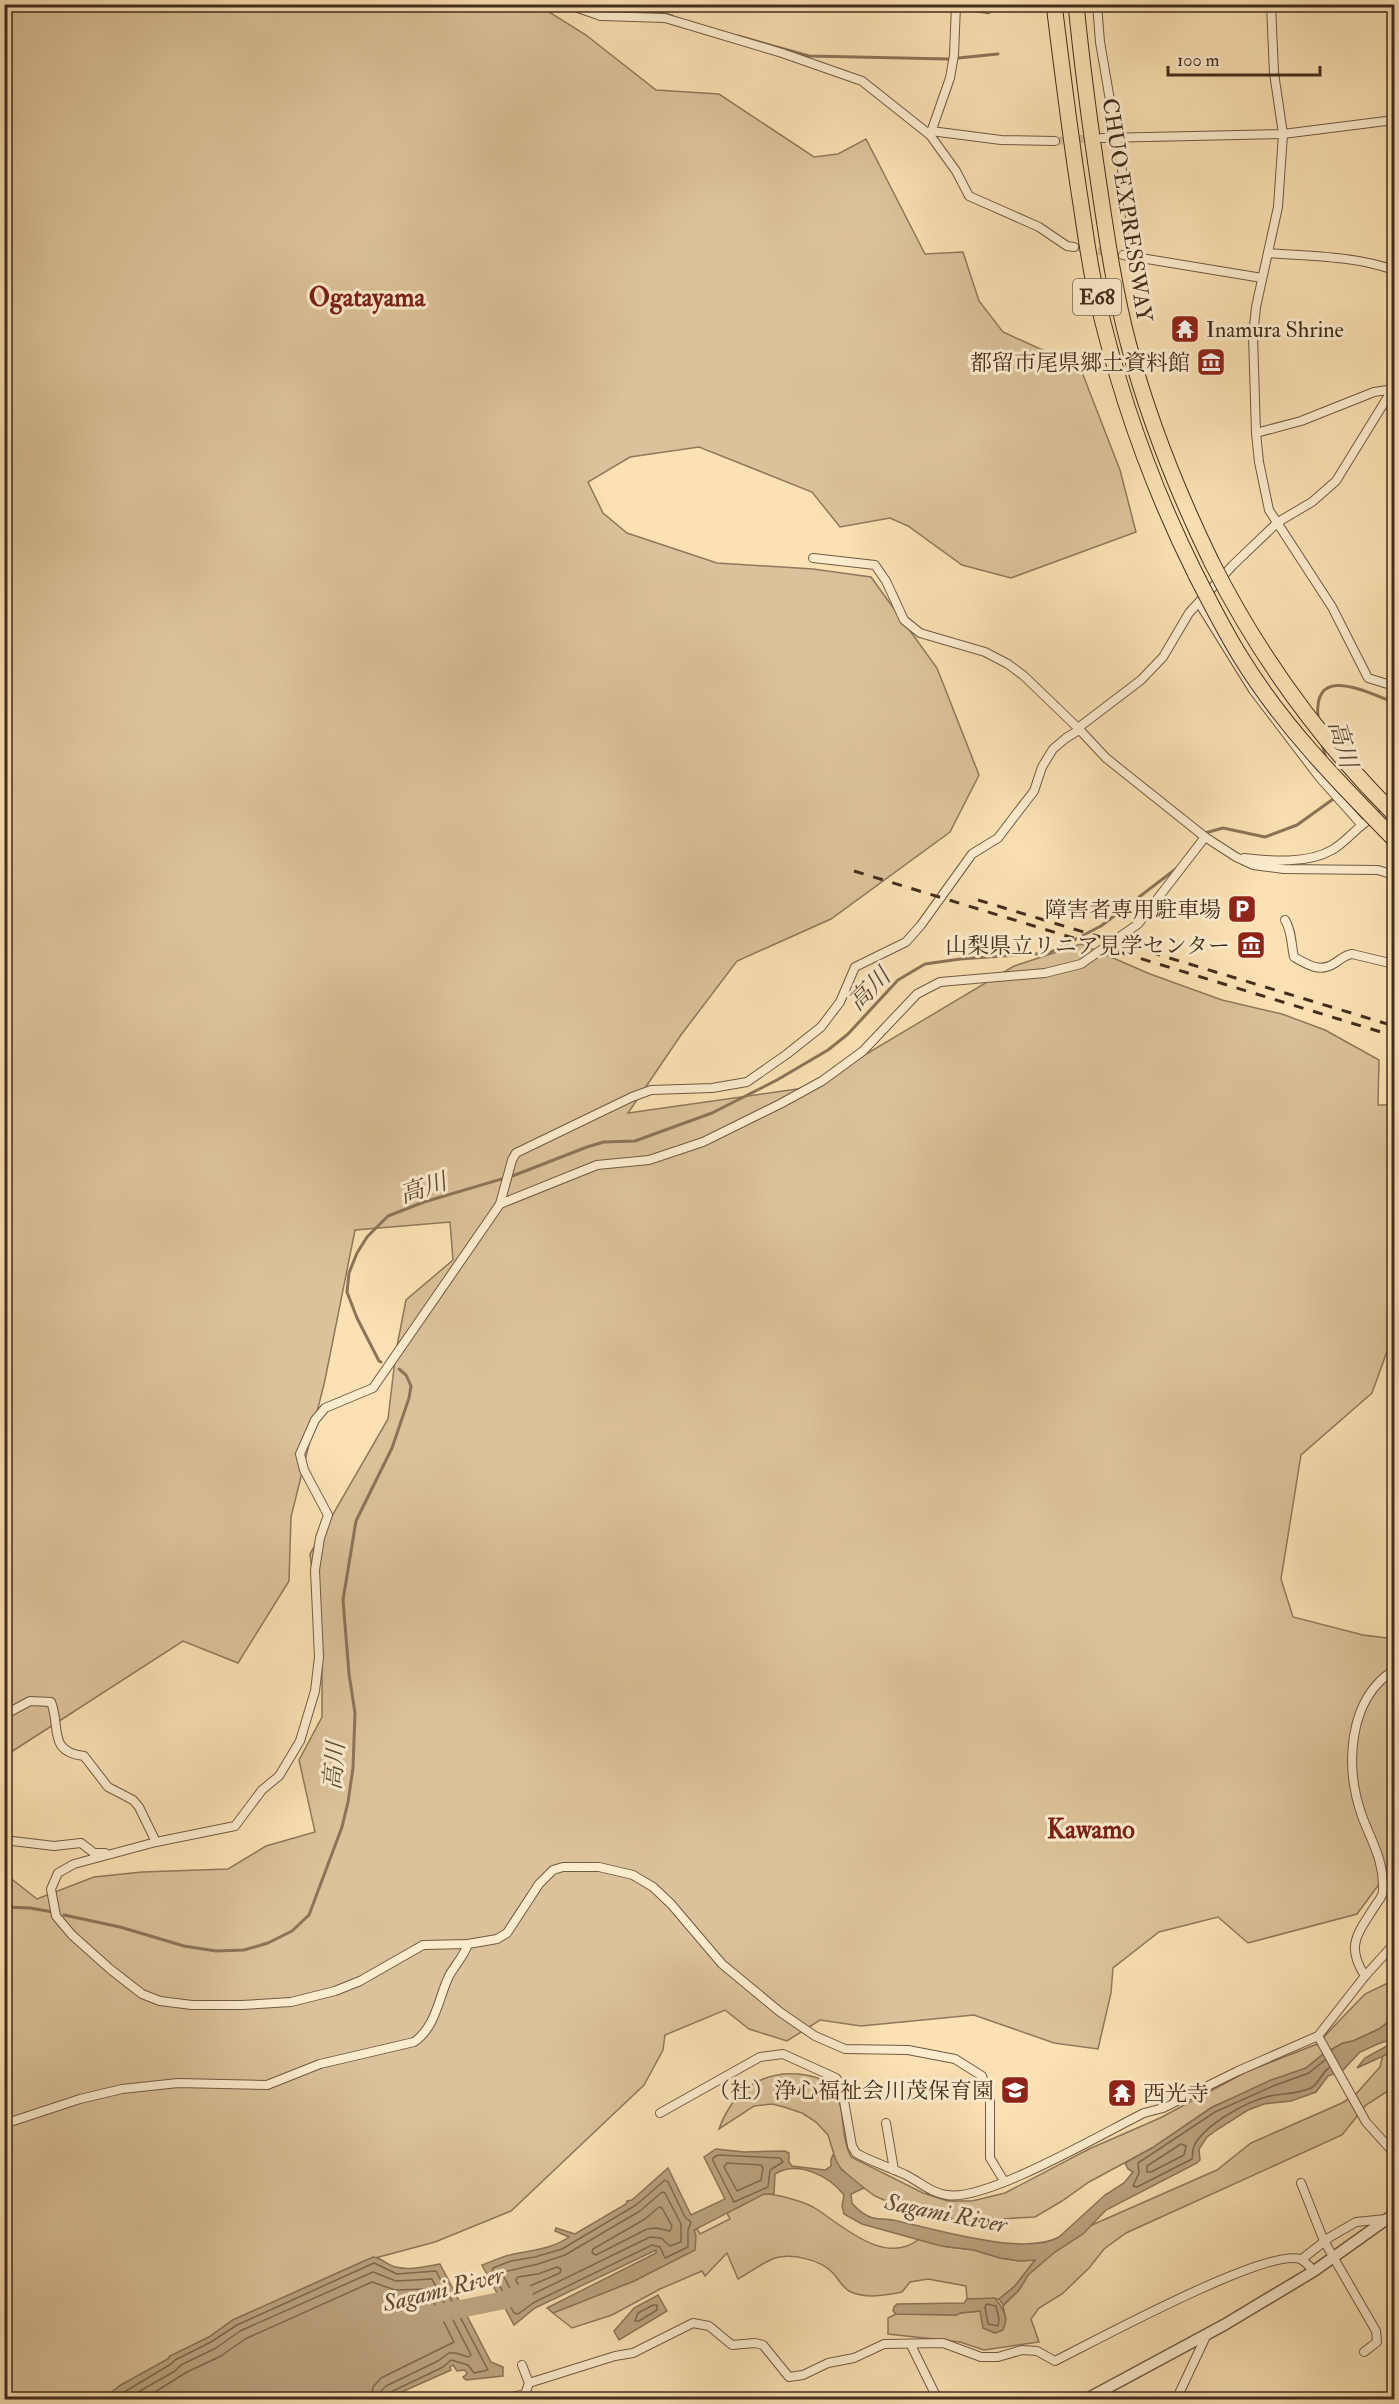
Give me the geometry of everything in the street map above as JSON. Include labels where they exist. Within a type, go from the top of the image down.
[{"type":"highway","name":"CHUO EXPRESSWAY","points":[[1054,4],[1062,75],[1095,290],[1138,442],[1156,488],[1196,575],[1241,658],[1267,695],[1338,783],[1395,839]]},
{"type":"highway","name":"CHUO EXPRESSWAY","points":[[1076,4],[1083,73],[1117,298],[1129,346],[1169,465],[1212,563],[1251,635],[1275,672],[1325,738],[1395,815]]},
{"type":"street","points":[[566,4],[601,16],[665,18],[782,53],[862,81],[930,133],[956,171],[969,196],[1039,227],[1067,246],[1074,247]]},
{"type":"street","points":[[601,16],[604,4]]},
{"type":"street","points":[[930,133],[953,60],[955,5],[988,9],[995,4]]},
{"type":"street","points":[[1097,4],[1100,42],[1133,234],[1134,256]]},
{"type":"street","points":[[1271,4],[1274,73],[1283,134],[1278,207],[1256,307],[1253,336],[1256,433],[1263,489],[1269,510],[1332,607],[1368,678],[1395,686]]},
{"type":"street","points":[[1102,138],[1283,134],[1395,120]]},
{"type":"street","points":[[930,133],[1001,140],[1055,141]]},
{"type":"street","points":[[1268,253],[1346,258],[1395,270]]},
{"type":"street","points":[[1123,255],[1262,278]]},
{"type":"street","points":[[1256,433],[1301,421],[1374,392],[1394,389]]},
{"type":"street","points":[[1004,2181],[990,2158],[990,2100],[982,2076],[955,2059],[908,2050],[845,2049],[815,2036],[780,2012],[722,1964],[671,1904],[653,1887],[633,1875],[599,1867],[563,1867],[553,1870],[539,1884],[507,1933],[497,1939],[468,1944],[423,1945],[360,1981],[335,1991],[291,2002],[242,2006],[192,2006],[160,2001],[142,1994],[72,1935],[56,1916],[51,1889],[58,1873],[74,1864],[109,1853],[235,1826],[261,1790],[279,1776],[300,1741],[315,1691],[319,1657],[315,1570],[320,1538],[328,1515],[304,1470],[300,1454],[315,1420],[325,1408],[373,1388],[500,1204],[516,1153],[632,1096],[651,1090],[712,1088],[747,1082],[821,1027],[840,1002],[855,968],[906,942],[921,925],[972,854],[998,838],[1034,790],[1042,767],[1053,749],[1141,680],[1163,657],[1190,613],[1278,522],[1312,502],[1336,481],[1394,389]]},
{"type":"street","points":[[813,558],[875,565],[886,581],[904,620],[920,633],[985,652],[1008,664],[1024,676],[1106,758],[1205,837],[1236,857],[1253,865],[1284,869],[1348,872],[1378,870],[1395,874]]},
{"type":"street","points":[[1199,603],[1253,690],[1288,738],[1361,824]]},
{"type":"street","points":[[1236,857],[1266,860],[1316,856],[1332,851],[1361,824],[1378,814],[1395,815]]},
{"type":"street","points":[[500,1204],[597,1165],[649,1160],[693,1146],[780,1104],[822,1081],[863,1051],[917,994],[940,982],[1045,973],[1081,964],[1138,924],[1205,837]]},
{"type":"street","points":[[1286,920],[1290,928],[1294,957],[1310,966],[1329,967],[1346,955],[1352,954],[1395,964]]},
{"type":"street","points":[[1365,1976],[1356,1962],[1354,1944],[1361,1928],[1383,1895],[1383,1872],[1356,1794],[1352,1758],[1360,1710],[1369,1693],[1385,1676],[1395,1670]]},
{"type":"street","points":[[4,1715],[30,1701],[51,1702],[56,1713],[56,1736],[63,1747],[76,1755],[84,1755],[108,1787],[133,1800],[139,1807],[156,1842]]},
{"type":"street","points":[[4,1840],[54,1846],[81,1843],[94,1853],[109,1853]]},
{"type":"street","points":[[4,2124],[80,2099],[122,2089],[178,2084],[267,2085],[320,2064],[414,2042],[428,2028],[451,1974],[465,1953],[468,1944]]},
{"type":"street","points":[[660,2113],[760,2057],[783,2054],[836,2078],[841,2085],[852,2146],[856,2153],[908,2176],[931,2190],[946,2195],[969,2194],[1033,2169],[1144,2112],[1163,2108],[1238,2071],[1320,2039],[1365,1976],[1395,1944]]},
{"type":"street","points":[[1320,2039],[1374,2133],[1395,2153]]},
{"type":"street","points":[[886,2124],[894,2170]]},
{"type":"street","points":[[1301,2182],[1324,2241],[1376,2331],[1377,2342],[1364,2352]]},
{"type":"street","points":[[1302,2259],[1324,2241],[1356,2222],[1391,2217]]},
{"type":"street","points":[[1085,2400],[1208,2334],[1314,2271],[1391,2217]]},
{"type":"street","points":[[529,2383],[615,2356],[633,2353],[693,2323],[710,2326],[732,2345],[755,2343],[763,2345],[789,2377],[802,2375],[828,2363],[854,2358],[884,2344],[942,2343],[981,2357],[998,2357],[1022,2350],[1037,2351],[1055,2361],[1247,2269],[1270,2261],[1302,2259],[1314,2271]]},
{"type":"street","points":[[1176,2400],[1208,2334]]},
{"type":"street","points":[[911,2345],[938,2400]]},
{"type":"street","points":[[499,2400],[524,2397],[529,2383],[522,2365]]},
{"type":"shaded area","points":[[5,5],[538,5],[586,35],[656,90],[719,94],[814,157],[838,154],[866,139],[925,254],[963,252],[979,301],[1003,332],[1080,367],[1120,470],[1136,532],[1011,578],[962,565],[908,526],[890,518],[840,527],[812,492],[699,447],[630,457],[588,482],[603,513],[627,533],[717,563],[813,569],[871,577],[937,668],[979,775],[950,832],[831,919],[737,961],[681,1035],[628,1113],[811,1087],[1014,966],[1081,944],[1150,974],[1222,1000],[1282,1014],[1325,1030],[1379,1060],[1378,1105],[1394,1105],[1394,1332],[1372,1393],[1301,1455],[1281,1579],[1293,1617],[1363,1635],[1394,1639],[1394,1864],[1357,1914],[1248,1943],[1218,1917],[1159,1932],[1113,1968],[1111,1993],[1098,2049],[1054,2043],[974,2015],[861,2026],[820,2020],[787,2041],[749,2029],[725,2010],[665,2035],[663,2050],[644,2085],[511,2211],[435,2242],[364,2261],[233,2320],[209,2337],[170,2356],[121,2385],[101,2400],[5,2399],[4,1873],[37,1899],[94,1877],[142,1872],[228,1869],[266,1846],[315,1832],[299,1760],[322,1717],[322,1651],[310,1554],[388,1419],[396,1351],[406,1300],[453,1260],[450,1222],[355,1230],[325,1380],[291,1517],[289,1581],[238,1663],[183,1641],[5,1756]]},
{"type":"shaded area","points":[[1394,1980],[1394,2017],[1379,2029],[1343,2043],[1323,2054],[1306,2068],[1212,2107],[1152,2148],[1089,2182],[1035,2217],[964,2221],[900,2207],[875,2196],[849,2177],[837,2164],[828,2135],[816,2122],[802,2113],[784,2107],[772,2104],[754,2106],[719,2129],[733,2103],[752,2085],[777,2075],[814,2077],[828,2084],[838,2098],[845,2141],[851,2157],[923,2193],[948,2201],[972,2201],[1005,2193],[1089,2149],[1160,2118],[1246,2072],[1317,2044],[1365,1994]]},
{"type":"shaded area","points":[[1394,2051],[1394,2087],[1366,2105],[1342,2135],[1126,2233],[1104,2249],[1089,2268],[1062,2294],[1039,2308],[1031,2319],[1039,2342],[984,2350],[960,2342],[888,2334],[888,2318],[896,2314],[956,2315],[981,2311],[983,2328],[995,2333],[1003,2330],[1006,2319],[1003,2306],[1019,2290],[1028,2275],[1092,2225],[1217,2170],[1251,2143],[1342,2103],[1356,2094],[1380,2067],[1383,2055]]},
{"type":"shaded area","points":[[764,2194],[807,2204],[853,2234],[880,2246],[893,2248],[906,2246],[919,2239],[948,2247],[974,2250],[1000,2258],[1020,2261],[1036,2259],[1015,2286],[1000,2299],[967,2299],[966,2286],[928,2279],[910,2282],[902,2292],[877,2296],[857,2294],[846,2288],[832,2272],[820,2264],[789,2256],[775,2258],[738,2279],[727,2253],[705,2276],[702,2271],[660,2289],[612,2315],[572,2328],[553,2313],[634,2281],[694,2250],[694,2230],[697,2229],[700,2234],[730,2219],[727,2213]]},
{"type":"water","points":[[1394,2018],[1394,2039],[1360,2052],[1343,2070],[1328,2076],[1316,2092],[1291,2101],[1264,2104],[1248,2110],[1218,2129],[1207,2137],[1199,2149],[1200,2160],[1197,2163],[1106,2210],[1083,2234],[1055,2252],[1028,2275],[1019,2290],[1003,2305],[999,2299],[1015,2286],[1035,2260],[1020,2261],[974,2250],[941,2246],[862,2224],[844,2214],[842,2206],[844,2195],[838,2188],[822,2176],[803,2169],[784,2170],[775,2174],[774,2194],[764,2194],[694,2230],[695,2250],[634,2281],[553,2313],[547,2308],[656,2253],[656,2250],[535,2308],[514,2325],[482,2265],[506,2256],[555,2245],[569,2237],[555,2231],[556,2228],[575,2234],[632,2200],[668,2168],[691,2215],[725,2199],[704,2157],[716,2149],[744,2152],[785,2151],[789,2153],[789,2162],[792,2166],[825,2170],[831,2166],[833,2155],[841,2169],[864,2188],[851,2194],[852,2203],[870,2217],[1002,2243],[1044,2242],[1059,2237],[1105,2195],[1124,2183],[1133,2172],[1125,2163],[1152,2148],[1213,2107],[1271,2080],[1306,2068],[1323,2054],[1343,2043],[1379,2029]]},
{"type":"water","points":[[1394,2042],[1394,2051],[1357,2068],[1365,2058]]},
{"type":"water","points":[[373,2257],[401,2268],[440,2264],[491,2362],[503,2367],[503,2376],[466,2380],[463,2377],[467,2374],[465,2370],[457,2371],[453,2365],[450,2367],[451,2370],[386,2399],[102,2399],[121,2385],[170,2356],[209,2337],[233,2320]]},
{"type":"water","points":[[658,2295],[667,2311],[619,2340],[614,2331],[634,2308]]},
{"type":"water","points":[[995,2298],[1003,2309],[1005,2326],[1003,2330],[995,2333],[983,2328],[980,2311],[957,2315],[896,2314],[893,2311],[897,2304],[964,2303],[967,2299]]},
{"type":"waterway","points":[[582,4],[605,9],[650,11],[672,16]]},
{"type":"waterway","points":[[738,36],[809,56],[948,59],[998,54]]},
{"type":"waterway","name":"高川","points":[[1318,717],[1319,700],[1324,691],[1333,686],[1357,689],[1394,702]]},
{"type":"waterway","name":"高川","points":[[1322,744],[1326,758]]},
{"type":"waterway","name":"高川","points":[[1205,833],[1223,828],[1265,837],[1297,825],[1336,797]]},
{"type":"waterway","name":"高川","points":[[381,1362],[357,1318],[347,1292],[349,1273],[357,1253],[367,1237],[388,1216],[424,1202],[515,1175],[587,1147],[604,1142],[635,1141],[712,1113],[777,1080],[828,1050],[848,1034],[898,980],[925,964],[960,959],[1049,953],[1101,926],[1177,868]]},
{"type":"waterway","name":"高川","points":[[64,1915],[120,1927],[184,1946],[216,1951],[244,1950],[268,1943],[292,1931],[309,1915],[342,1827],[348,1802],[353,1768],[355,1713],[349,1674],[343,1600],[356,1521],[392,1448],[409,1398],[411,1386],[406,1375],[399,1369]]},
{"type":"waterway","name":"高川","points":[[4,1907],[53,1912]]},
{"type":"waterway","name":"Sagami River","points":[[440,2313],[505,2300],[524,2292]]},
{"type":"tunnel","points":[[1055,141],[1095,138]]},
{"type":"tunnel","points":[[1074,247],[1111,253]]},
{"type":"railway","points":[[854,871],[1394,1036]]},
{"type":"railway","points":[[978,900],[1394,1026]]},
{"type":"place","name":"Inamura Shrine","points":[[1185,329]]},
{"type":"place","name":"都留市尾県郷土資料館","points":[[1211,362]]},
{"type":"place","name":"障害者専用駐車場","points":[[1242,909]]},
{"type":"place","name":"山梨県立リニア見学センター","points":[[1251,945]]},
{"type":"place","name":"（社）浄心福祉会川茂保育園","points":[[1015,2090]]},
{"type":"place","name":"西光寺","points":[[1122,2093]]},
{"type":"district","name":"Ogatayama","points":[[367,297]]},
{"type":"district","name":"Kawamo","points":[[1091,1829]]}]
